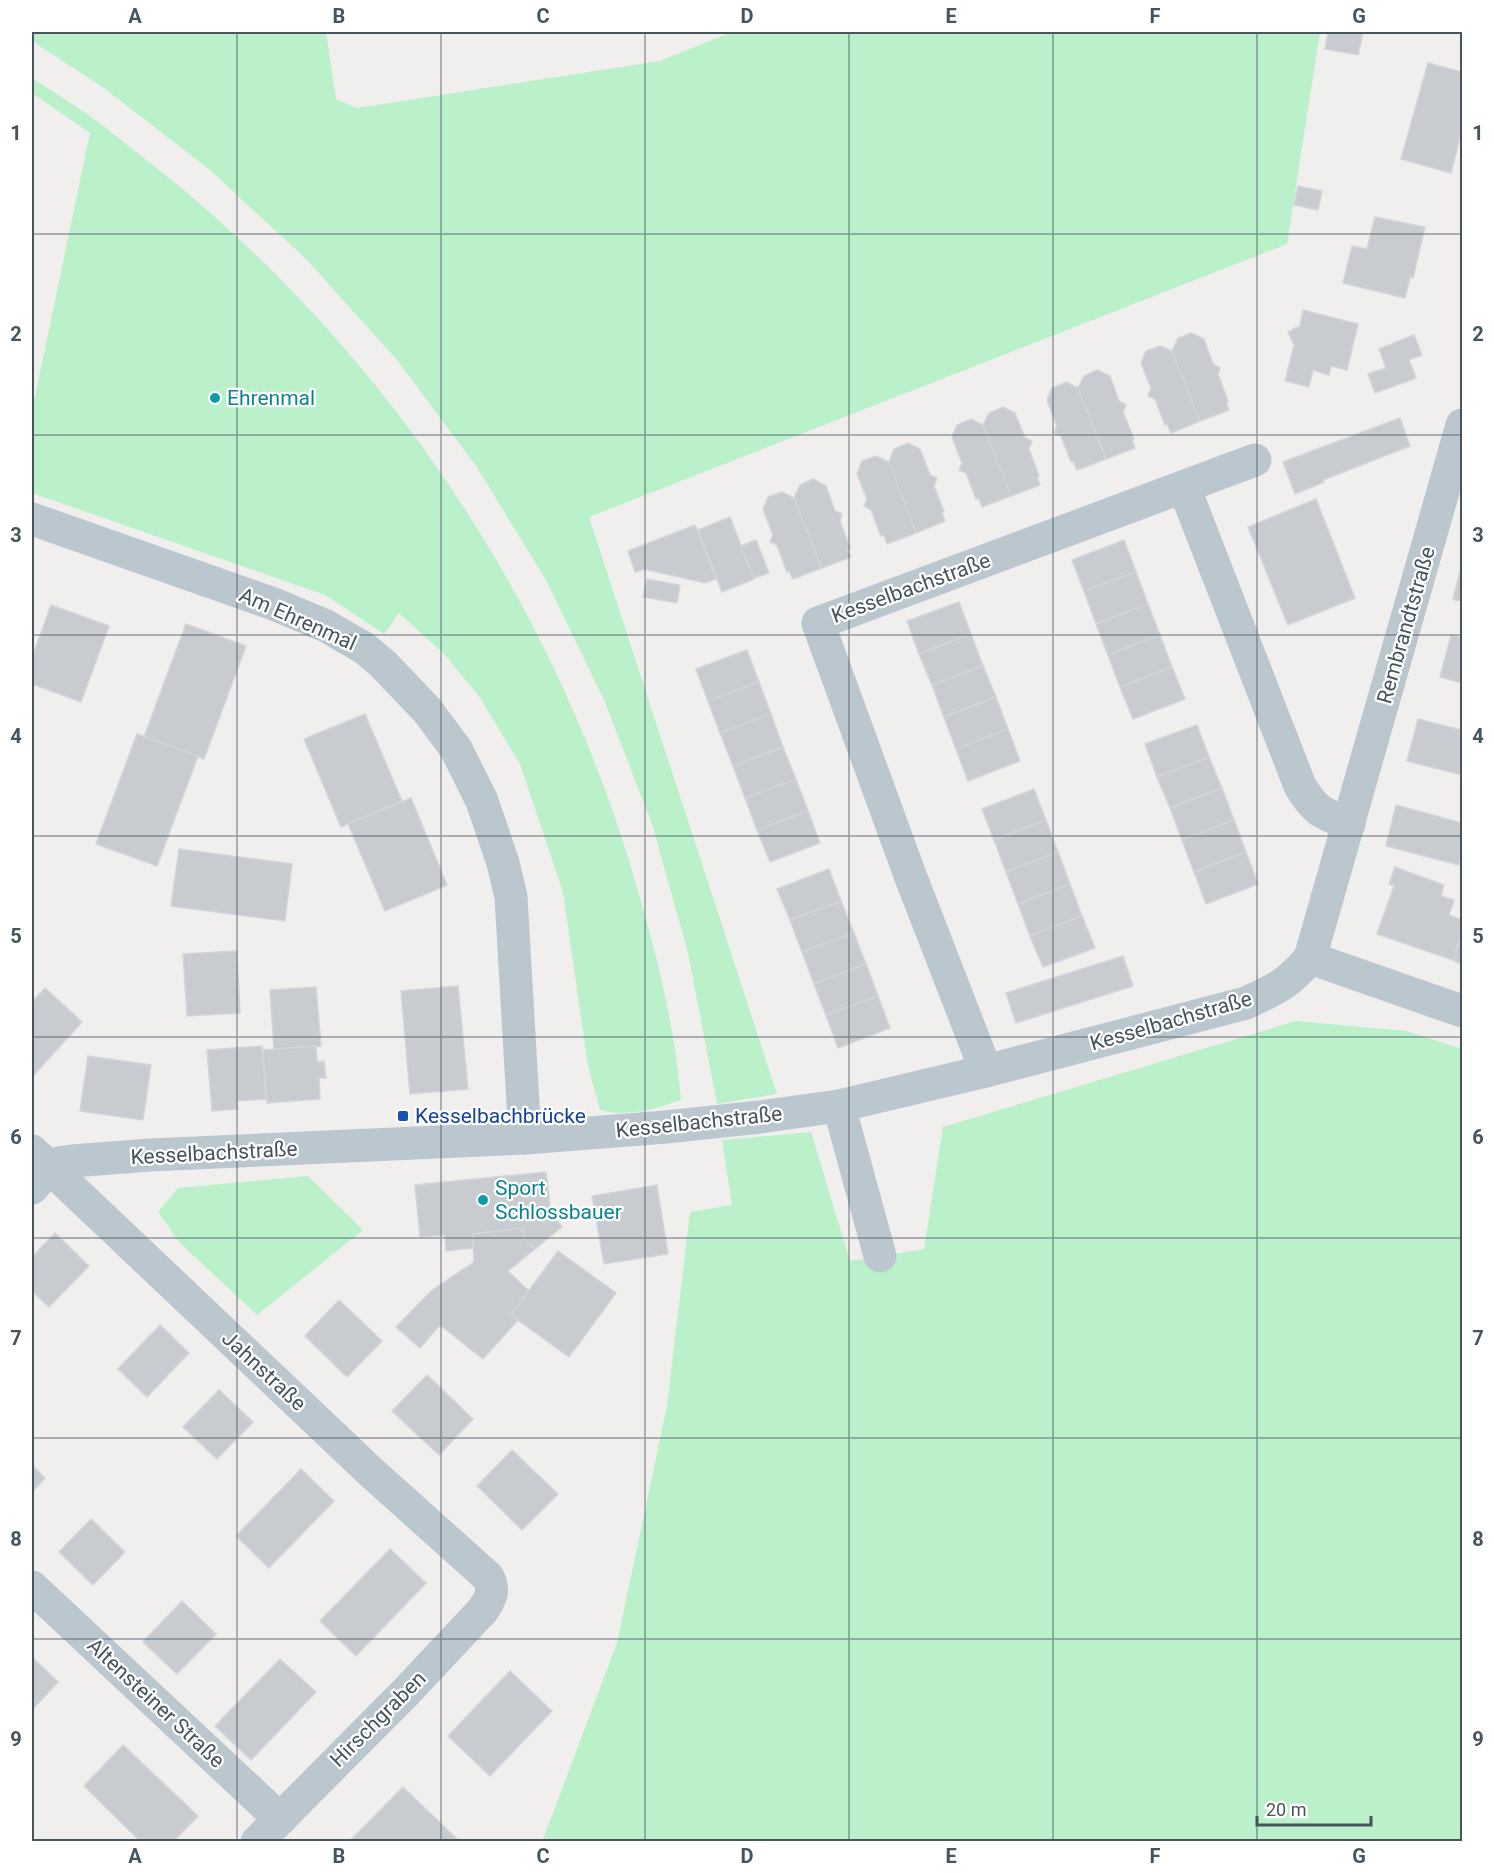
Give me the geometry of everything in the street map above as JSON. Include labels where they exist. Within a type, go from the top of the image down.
[{"type":"street","name":"Rembrandtstraße","points":[[1349,824],[1462,425]]},
{"type":"street","name":"Kesselbachstraße","points":[[986,1071],[818,623],[1255,460]]},
{"type":"street","points":[[1184,487],[1300,786],[1312,805],[1324,814],[1349,824]]},
{"type":"street","name":"Am Ehrenmal","points":[[32,519],[274,604],[326,626],[364,648],[383,664],[427,710],[456,749],[482,801],[511,897],[525,1138]]},
{"type":"street","name":"Kesselbachstraße","points":[[38,1169],[72,1161],[150,1155],[525,1138],[666,1127],[839,1106],[986,1071],[1246,1002],[1284,985],[1310,958],[1349,824]]},
{"type":"street","points":[[1310,958],[1462,1011]]},
{"type":"street","points":[[839,1106],[880,1256]]},
{"type":"street","name":"Jahnstraße","points":[[38,1169],[488,1577],[492,1584],[492,1592]]},
{"type":"street","name":"Altensteiner Straße","points":[[32,1587],[269,1830]]},
{"type":"street","name":"Hirschgraben","points":[[269,1830],[475,1619],[489,1601],[492,1592]]},
{"type":"green space","points":[[32,32],[326,32],[336,99],[357,108],[660,61],[732,32],[1320,32],[1287,244],[589,517],[777,1094],[717,1104],[688,953],[652,824],[604,700],[546,580],[476,466],[397,360],[307,260],[210,170],[104,88],[32,41]]},
{"type":"green space","points":[[32,78],[107,129],[230,230],[310,310],[383,395],[449,485],[508,581],[560,680],[603,784],[638,891],[659,968],[675,1047],[681,1100],[631,1113],[600,1110],[588,1066],[563,892],[520,764],[479,696],[443,653],[399,613],[384,634],[325,595],[32,493],[32,411],[90,133],[32,93]]},
{"type":"green space","points":[[1296,1021],[1406,1031],[1462,1049],[1462,1841],[542,1842],[617,1643],[667,1406],[690,1212],[732,1205],[722,1140],[811,1132],[850,1261],[924,1249],[943,1127]]},
{"type":"green space","points":[[308,1176],[363,1230],[257,1315],[179,1242],[158,1212],[178,1188]]},
{"type":"building","points":[[1328,32],[1363,32],[1358,55],[1325,49]]},
{"type":"building","points":[[1428,63],[1462,72],[1462,130],[1451,173],[1401,159]]},
{"type":"building","points":[[1298,186],[1322,191],[1318,210],[1294,205]]},
{"type":"building","points":[[1375,217],[1425,227],[1413,278],[1410,277],[1405,298],[1343,283],[1352,246],[1367,249]]},
{"type":"building","points":[[1303,310],[1358,324],[1347,370],[1331,366],[1329,375],[1313,370],[1309,387],[1285,381],[1294,345],[1288,332],[1300,326]]},
{"type":"building","points":[[1191,333],[1204,339],[1213,364],[1220,368],[1218,374],[1229,410],[1200,421],[1172,351],[1178,338]]},
{"type":"building","points":[[1414,335],[1422,355],[1409,360],[1416,378],[1375,393],[1368,374],[1386,368],[1379,349]]},
{"type":"building","points":[[1160,346],[1172,351],[1200,421],[1171,433],[1167,424],[1165,425],[1155,399],[1148,396],[1151,388],[1141,363],[1146,351]]},
{"type":"building","points":[[1097,370],[1110,376],[1119,401],[1126,405],[1123,412],[1134,439],[1132,440],[1135,448],[1106,459],[1078,388],[1084,376]]},
{"type":"building","points":[[1066,382],[1078,388],[1106,459],[1077,470],[1073,461],[1071,462],[1061,436],[1054,433],[1057,426],[1047,400],[1052,388]]},
{"type":"building","points":[[1003,407],[1015,413],[1025,438],[1032,441],[1029,449],[1040,485],[1011,496],[983,425],[989,413]]},
{"type":"building","points":[[1400,418],[1410,446],[1323,480],[1324,482],[1295,494],[1283,462]]},
{"type":"building","points":[[971,419],[983,425],[1011,496],[982,507],[979,498],[976,499],[966,473],[959,470],[962,463],[952,437],[957,425]]},
{"type":"building","points":[[908,443],[920,449],[930,475],[937,478],[934,486],[945,521],[916,533],[889,462],[894,449]]},
{"type":"building","points":[[876,456],[889,462],[916,533],[887,544],[884,535],[881,536],[871,510],[864,506],[867,499],[857,474],[862,461]]},
{"type":"building","points":[[813,479],[826,486],[835,511],[842,514],[840,521],[851,557],[822,568],[794,498],[800,485]]},
{"type":"building","points":[[782,492],[794,498],[822,568],[793,579],[789,571],[787,572],[777,545],[770,542],[773,535],[763,509],[768,497]]},
{"type":"building","points":[[1316,499],[1355,598],[1288,625],[1248,527]]},
{"type":"building","points":[[730,517],[754,579],[722,592],[698,530]]},
{"type":"building","points":[[695,525],[716,579],[705,583],[644,569],[635,572],[628,551]]},
{"type":"building","points":[[756,540],[769,573],[754,578],[741,546]]},
{"type":"building","points":[[1124,540],[1136,572],[1084,591],[1072,560]]},
{"type":"building","points":[[1462,564],[1462,602],[1453,599]]},
{"type":"building","points":[[1136,572],[1148,604],[1096,624],[1084,591]]},
{"type":"building","points":[[647,579],[680,585],[677,603],[643,597]]},
{"type":"building","points":[[959,602],[971,634],[919,654],[907,621]]},
{"type":"building","points":[[1148,604],[1160,635],[1108,655],[1096,624]]},
{"type":"building","points":[[51,605],[109,626],[81,702],[32,684],[32,658]]},
{"type":"building","points":[[186,624],[246,646],[204,759],[144,737]]},
{"type":"building","points":[[971,634],[983,666],[932,685],[919,654]]},
{"type":"building","points":[[1160,635],[1172,667],[1120,687],[1108,655]]},
{"type":"building","points":[[1451,635],[1462,638],[1462,683],[1440,677]]},
{"type":"building","points":[[747,650],[759,682],[708,701],[696,669]]},
{"type":"building","points":[[983,666],[996,697],[944,717],[932,685]]},
{"type":"building","points":[[1172,667],[1185,699],[1133,719],[1120,687]]},
{"type":"building","points":[[759,682],[771,714],[720,733],[708,701]]},
{"type":"building","points":[[996,697],[1008,729],[956,749],[944,717]]},
{"type":"building","points":[[365,714],[402,801],[341,827],[304,739]]},
{"type":"building","points":[[771,714],[783,747],[733,766],[720,733]]},
{"type":"building","points":[[1418,719],[1462,730],[1462,775],[1407,761]]},
{"type":"building","points":[[1197,725],[1209,757],[1157,777],[1145,744]]},
{"type":"building","points":[[1008,729],[1020,761],[968,781],[956,749]]},
{"type":"building","points":[[137,734],[198,756],[157,866],[96,844]]},
{"type":"building","points":[[783,747],[796,779],[745,798],[733,766]]},
{"type":"building","points":[[1209,757],[1222,788],[1170,808],[1157,777]]},
{"type":"building","points":[[796,779],[808,811],[757,830],[745,798]]},
{"type":"building","points":[[1222,788],[1234,820],[1182,840],[1170,808]]},
{"type":"building","points":[[1034,789],[1046,820],[994,840],[982,809]]},
{"type":"building","points":[[411,798],[447,885],[385,911],[348,824]]},
{"type":"building","points":[[1396,805],[1462,823],[1462,850],[1459,865],[1386,846]]},
{"type":"building","points":[[808,811],[820,843],[770,862],[757,830]]},
{"type":"building","points":[[1046,820],[1058,852],[1006,872],[994,840]]},
{"type":"building","points":[[1234,820],[1246,852],[1194,872],[1182,840]]},
{"type":"building","points":[[179,849],[292,864],[285,921],[171,906]]},
{"type":"building","points":[[1058,852],[1070,884],[1018,904],[1006,872]]},
{"type":"building","points":[[1246,852],[1258,884],[1206,904],[1194,872]]},
{"type":"building","points":[[1395,867],[1444,885],[1441,896],[1454,900],[1449,915],[1462,920],[1462,934],[1453,960],[1377,934],[1394,886],[1389,884]]},
{"type":"building","points":[[829,869],[841,901],[790,920],[777,889]]},
{"type":"building","points":[[1070,884],[1082,916],[1030,936],[1018,904]]},
{"type":"building","points":[[841,901],[854,933],[802,952],[790,920]]},
{"type":"building","points":[[1082,916],[1095,948],[1043,967],[1030,936]]},
{"type":"building","points":[[854,933],[866,964],[814,984],[802,952]]},
{"type":"building","points":[[1462,934],[1462,964],[1453,960]]},
{"type":"building","points":[[237,951],[240,1013],[187,1016],[183,954]]},
{"type":"building","points":[[1123,956],[1133,986],[1016,1023],[1006,993]]},
{"type":"building","points":[[866,964],[878,996],[826,1015],[814,984]]},
{"type":"building","points":[[458,986],[468,1089],[410,1094],[401,991]]},
{"type":"building","points":[[316,987],[321,1046],[274,1049],[270,990]]},
{"type":"building","points":[[45,988],[82,1022],[32,1077],[32,1002]]},
{"type":"building","points":[[878,996],[890,1028],[838,1048],[826,1015]]},
{"type":"building","points":[[262,1046],[266,1099],[237,1101],[238,1109],[212,1111],[207,1050]]},
{"type":"building","points":[[316,1046],[317,1062],[324,1061],[326,1078],[319,1078],[320,1099],[267,1103],[263,1050]]},
{"type":"building","points":[[88,1056],[151,1065],[143,1120],[80,1111]]},
{"type":"building","name":"Sport Schlossbauer","points":[[546,1172],[551,1214],[562,1227],[535,1249],[523,1237],[523,1228],[473,1234],[473,1248],[446,1251],[445,1235],[420,1237],[415,1185]]},
{"type":"building","points":[[657,1185],[668,1254],[604,1264],[592,1196]]},
{"type":"building","points":[[523,1228],[523,1237],[535,1249],[508,1271],[529,1291],[511,1315],[518,1320],[483,1359],[440,1325],[420,1348],[396,1327],[431,1291],[474,1262],[473,1234]]},
{"type":"building","points":[[55,1233],[89,1266],[49,1307],[32,1291],[32,1257]]},
{"type":"building","points":[[558,1251],[616,1293],[569,1357],[511,1315]]},
{"type":"building","points":[[339,1300],[382,1341],[347,1377],[305,1336]]},
{"type":"building","points":[[160,1325],[189,1353],[147,1397],[118,1369]]},
{"type":"building","points":[[427,1375],[473,1419],[439,1455],[392,1411]]},
{"type":"building","points":[[219,1390],[253,1422],[217,1459],[183,1427]]},
{"type":"building","points":[[512,1450],[558,1494],[522,1530],[477,1486]]},
{"type":"building","points":[[32,1465],[45,1478],[32,1492]]},
{"type":"building","points":[[301,1469],[334,1501],[269,1568],[236,1536]]},
{"type":"building","points":[[91,1519],[125,1552],[93,1585],[59,1552]]},
{"type":"building","points":[[390,1549],[426,1583],[356,1656],[320,1621]]},
{"type":"building","points":[[182,1601],[216,1634],[177,1674],[143,1642]]},
{"type":"building","points":[[32,1657],[58,1682],[32,1710]]},
{"type":"building","points":[[280,1659],[316,1692],[251,1760],[215,1726]]},
{"type":"building","points":[[510,1671],[552,1711],[490,1776],[448,1736]]},
{"type":"building","points":[[123,1745],[198,1816],[173,1842],[141,1842],[84,1786]]},
{"type":"building","points":[[403,1787],[457,1839],[455,1842],[349,1842]]},
{"type":"place","name":"Ehrenmal","points":[[215,398]]},
{"type":"place","name":"Kesselbachbrücke","points":[[403,1116]]},
{"type":"place","name":"Sport Schlossbauer","points":[[483,1200]]}]
